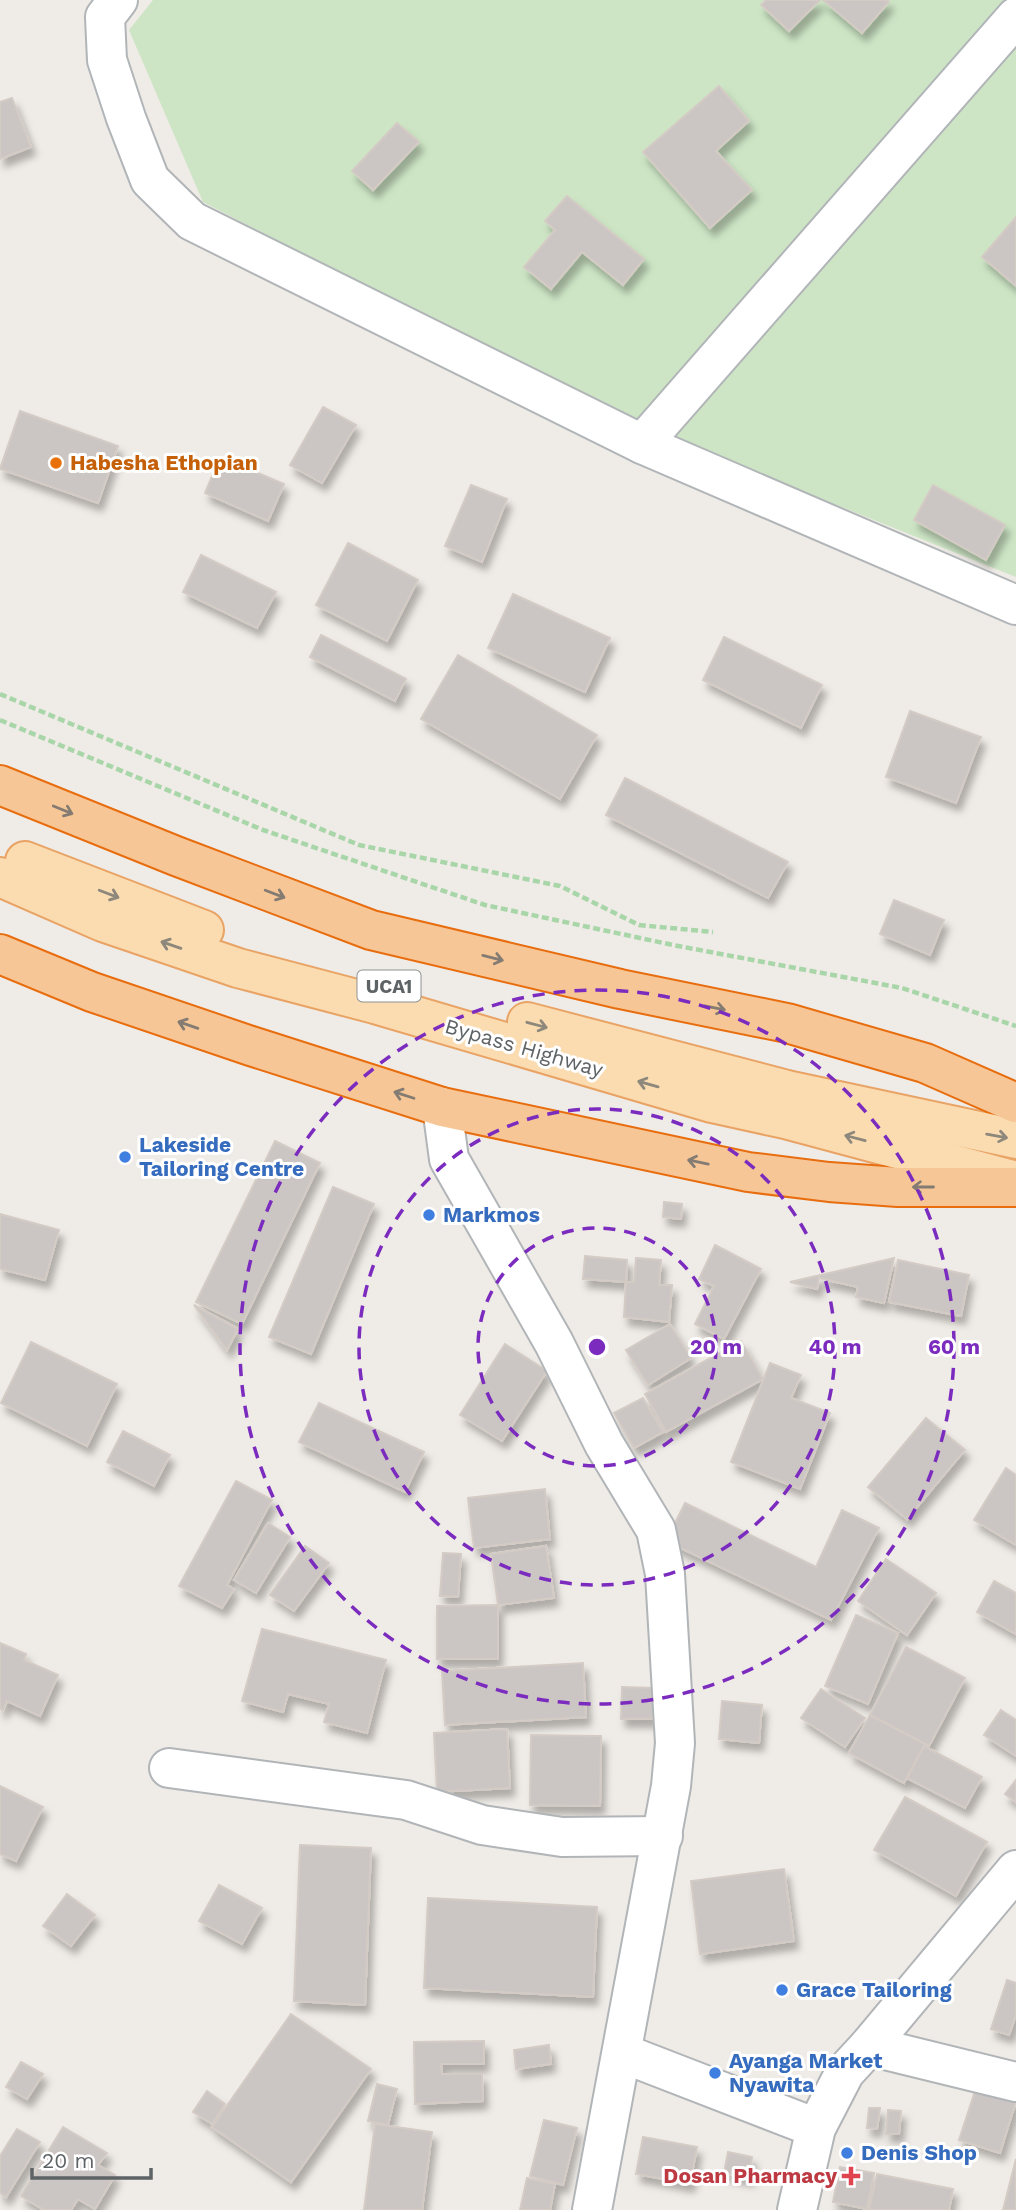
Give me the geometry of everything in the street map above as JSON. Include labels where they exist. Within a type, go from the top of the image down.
[{"type":"highway","points":[[0,785],[371,930],[620,989],[787,1023],[925,1063],[1016,1102]]},
{"type":"highway","points":[[0,954],[119,1001],[442,1107],[748,1172],[898,1187],[1016,1186]]},
{"type":"main road","name":"Bypass Highway","points":[[0,851],[242,945],[786,1105],[1016,1181]]},
{"type":"main road","name":"Bypass Highway","points":[[0,877],[103,922],[238,968],[388,1008],[712,1103],[786,1105],[1016,1139]]},
{"type":"street","points":[[118,0],[105,17],[107,60],[125,118],[150,180],[192,220],[642,444],[1016,605]]},
{"type":"street","points":[[642,444],[1016,18]]},
{"type":"street","points":[[442,1107],[449,1159],[554,1343],[604,1444],[656,1530],[665,1574],[675,1742],[663,1836],[592,2210]]},
{"type":"street","points":[[169,1768],[407,1800],[482,1825],[562,1837],[663,1836]]},
{"type":"street","points":[[797,2210],[816,2128],[845,2072],[1016,1870]]},
{"type":"street","points":[[869,2046],[1016,2082]]},
{"type":"street","points":[[622,2053],[816,2128]]},
{"type":"path","points":[[0,694],[359,845],[560,886],[639,925],[713,932]]},
{"type":"path","points":[[0,720],[263,830],[485,905],[673,945],[902,988],[1016,1026]]},
{"type":"green space","points":[[153,0],[1016,0],[1016,577],[625,420],[203,202],[129,30]]},
{"type":"building","points":[[766,0],[820,0],[789,31],[761,5]]},
{"type":"building","points":[[823,0],[887,0],[889,2],[862,33]]},
{"type":"building","points":[[719,86],[749,121],[716,151],[752,190],[710,228],[643,152]]},
{"type":"building","points":[[12,98],[31,147],[0,159],[0,102]]},
{"type":"building","points":[[397,123],[419,142],[373,190],[352,171]]},
{"type":"building","points":[[567,196],[644,259],[623,285],[582,252],[551,289],[524,267],[555,230],[545,221]]},
{"type":"building","points":[[1016,217],[1016,286],[982,257]]},
{"type":"building","points":[[323,407],[356,425],[322,483],[290,465]]},
{"type":"building","points":[[20,411],[118,446],[98,503],[0,469]]},
{"type":"building","points":[[220,457],[284,484],[268,521],[205,493]]},
{"type":"building","points":[[471,485],[507,499],[482,562],[445,546]]},
{"type":"building","points":[[933,485],[1005,525],[986,560],[914,520]]},
{"type":"building","points":[[348,543],[418,580],[387,641],[316,605]]},
{"type":"building","points":[[201,555],[276,592],[257,628],[183,592]]},
{"type":"building","points":[[513,594],[610,638],[585,692],[488,648]]},
{"type":"building","points":[[321,635],[406,679],[395,701],[310,657]]},
{"type":"building","points":[[724,637],[822,685],[801,728],[703,680]]},
{"type":"building","points":[[458,655],[597,735],[560,799],[421,719]]},
{"type":"building","points":[[910,711],[981,737],[956,803],[886,777]]},
{"type":"building","points":[[625,778],[788,862],[768,898],[606,815]]},
{"type":"building","points":[[894,900],[944,920],[930,955],[880,934]]},
{"type":"building","points":[[275,1141],[320,1163],[242,1324],[196,1302]]},
{"type":"building","points":[[333,1187],[374,1204],[311,1354],[269,1337]]},
{"type":"building","points":[[664,1202],[682,1204],[681,1219],[663,1217]]},
{"type":"building","points":[[0,1214],[59,1230],[45,1280],[0,1269]]},
{"type":"building","points":[[715,1245],[761,1269],[724,1339],[695,1324],[714,1286],[699,1279]]},
{"type":"building","points":[[585,1256],[627,1260],[626,1282],[583,1279]]},
{"type":"building","points":[[636,1258],[661,1260],[659,1285],[672,1285],[669,1322],[624,1317],[626,1282],[634,1282]]},
{"type":"building","points":[[894,1258],[884,1303],[856,1297],[858,1287],[819,1278],[817,1289],[790,1282]]},
{"type":"building","points":[[898,1260],[969,1275],[961,1316],[889,1302]]},
{"type":"building","points":[[194,1305],[238,1329],[227,1350]]},
{"type":"building","points":[[670,1324],[691,1358],[648,1385],[626,1350]]},
{"type":"building","points":[[741,1341],[763,1379],[666,1432],[645,1394]]},
{"type":"building","points":[[31,1342],[117,1384],[87,1446],[1,1403]]},
{"type":"building","points":[[505,1344],[547,1371],[502,1441],[460,1415]]},
{"type":"building","points":[[770,1363],[801,1375],[791,1398],[830,1413],[800,1489],[731,1462]]},
{"type":"building","points":[[643,1398],[663,1432],[634,1448],[614,1413]]},
{"type":"building","points":[[319,1403],[424,1452],[405,1492],[299,1442]]},
{"type":"building","points":[[926,1418],[965,1450],[907,1519],[868,1487]]},
{"type":"building","points":[[123,1431],[170,1455],[154,1486],[107,1462]]},
{"type":"building","points":[[1006,1468],[1016,1475],[1016,1545],[974,1520]]},
{"type":"building","points":[[236,1481],[272,1500],[227,1585],[234,1589],[222,1608],[179,1586]]},
{"type":"building","points":[[545,1489],[550,1539],[474,1548],[468,1498]]},
{"type":"building","points":[[685,1503],[816,1567],[842,1510],[879,1528],[831,1620],[666,1541]]},
{"type":"building","points":[[268,1523],[290,1537],[256,1593],[234,1580]]},
{"type":"building","points":[[305,1546],[329,1563],[294,1611],[270,1595]]},
{"type":"building","points":[[546,1546],[554,1598],[498,1605],[491,1554]]},
{"type":"building","points":[[443,1553],[461,1554],[458,1597],[440,1596]]},
{"type":"building","points":[[886,1559],[936,1593],[907,1635],[858,1601]]},
{"type":"building","points":[[994,1581],[1016,1593],[1016,1634],[977,1612]]},
{"type":"building","points":[[498,1605],[498,1659],[437,1659],[437,1606]]},
{"type":"building","points":[[856,1615],[898,1633],[868,1704],[825,1686]]},
{"type":"building","points":[[262,1629],[386,1660],[367,1733],[324,1722],[329,1704],[288,1694],[283,1712],[242,1701]]},
{"type":"building","points":[[0,1643],[26,1654],[24,1660],[58,1675],[40,1716],[7,1701],[3,1710],[0,1709]]},
{"type":"building","points":[[906,1647],[965,1678],[929,1746],[870,1715]]},
{"type":"building","points":[[583,1663],[586,1717],[445,1725],[442,1671]]},
{"type":"building","points":[[622,1687],[654,1688],[653,1719],[621,1719]]},
{"type":"building","points":[[821,1689],[865,1718],[845,1747],[801,1718]]},
{"type":"building","points":[[722,1701],[762,1705],[759,1743],[719,1739]]},
{"type":"building","points":[[1001,1710],[1016,1720],[1016,1756],[984,1735]]},
{"type":"building","points":[[870,1715],[925,1744],[904,1783],[849,1753]]},
{"type":"building","points":[[507,1729],[510,1788],[437,1792],[434,1733]]},
{"type":"building","points":[[531,1735],[601,1736],[600,1806],[530,1805]]},
{"type":"building","points":[[924,1746],[982,1777],[965,1808],[907,1778]]},
{"type":"building","points":[[1016,1780],[1016,1802],[1005,1794]]},
{"type":"building","points":[[0,1786],[43,1807],[16,1861],[0,1854]]},
{"type":"building","points":[[905,1797],[987,1842],[956,1896],[874,1850]]},
{"type":"building","points":[[300,1845],[371,1848],[365,2005],[294,2001]]},
{"type":"building","points":[[784,1869],[794,1941],[700,1954],[691,1881]]},
{"type":"building","points":[[219,1885],[262,1908],[242,1944],[199,1921]]},
{"type":"building","points":[[67,1894],[95,1915],[71,1946],[43,1926]]},
{"type":"building","points":[[428,1898],[597,1907],[593,1997],[424,1988]]},
{"type":"building","points":[[1007,1980],[1016,1983],[1016,2015],[1009,2035],[991,2029]]},
{"type":"building","points":[[291,2014],[371,2069],[291,2182],[212,2127]]},
{"type":"building","points":[[484,2041],[484,2064],[441,2064],[442,2074],[482,2074],[483,2101],[415,2104],[414,2042]]},
{"type":"building","points":[[549,2045],[551,2064],[516,2069],[514,2050]]},
{"type":"building","points":[[21,2062],[43,2074],[27,2099],[6,2087]]},
{"type":"building","points":[[377,2084],[397,2089],[388,2125],[368,2121]]},
{"type":"building","points":[[976,2088],[1016,2101],[1000,2153],[959,2140]]},
{"type":"building","points":[[207,2091],[225,2104],[212,2124],[193,2112]]},
{"type":"building","points":[[869,2108],[880,2108],[877,2129],[867,2128]]},
{"type":"building","points":[[888,2110],[901,2111],[899,2134],[886,2134]]},
{"type":"building","points":[[544,2120],[577,2128],[563,2185],[530,2176]]},
{"type":"building","points":[[375,2124],[432,2132],[422,2210],[364,2210]]},
{"type":"building","points":[[63,2127],[107,2153],[98,2165],[115,2175],[95,2209],[78,2199],[71,2210],[44,2210],[21,2196]]},
{"type":"building","points":[[17,2129],[40,2142],[6,2197],[0,2193],[0,2156]]},
{"type":"building","points":[[643,2137],[697,2147],[690,2184],[636,2174]]},
{"type":"building","points":[[728,2152],[752,2157],[749,2178],[724,2173]]},
{"type":"building","points":[[1016,2159],[1016,2210],[1003,2210]]},
{"type":"building","points":[[840,2167],[874,2173],[867,2209],[833,2202]]},
{"type":"building","points":[[877,2174],[953,2189],[949,2210],[869,2210]]},
{"type":"building","points":[[527,2178],[555,2184],[550,2210],[520,2210]]},
{"type":"place","name":"Habesha Ethopian","points":[[56,463]]},
{"type":"place","name":"Lakeside Tailoring Centre","points":[[125,1157]]},
{"type":"place","name":"Markmos","points":[[429,1215]]},
{"type":"place","name":"Grace Tailoring","points":[[782,1990]]},
{"type":"place","name":"Ayanga Market Nyawita","points":[[715,2073]]},
{"type":"place","name":"Denis Shop","points":[[847,2153]]},
{"type":"place","name":"Dosan Pharmacy","points":[[851,2176]]}]
